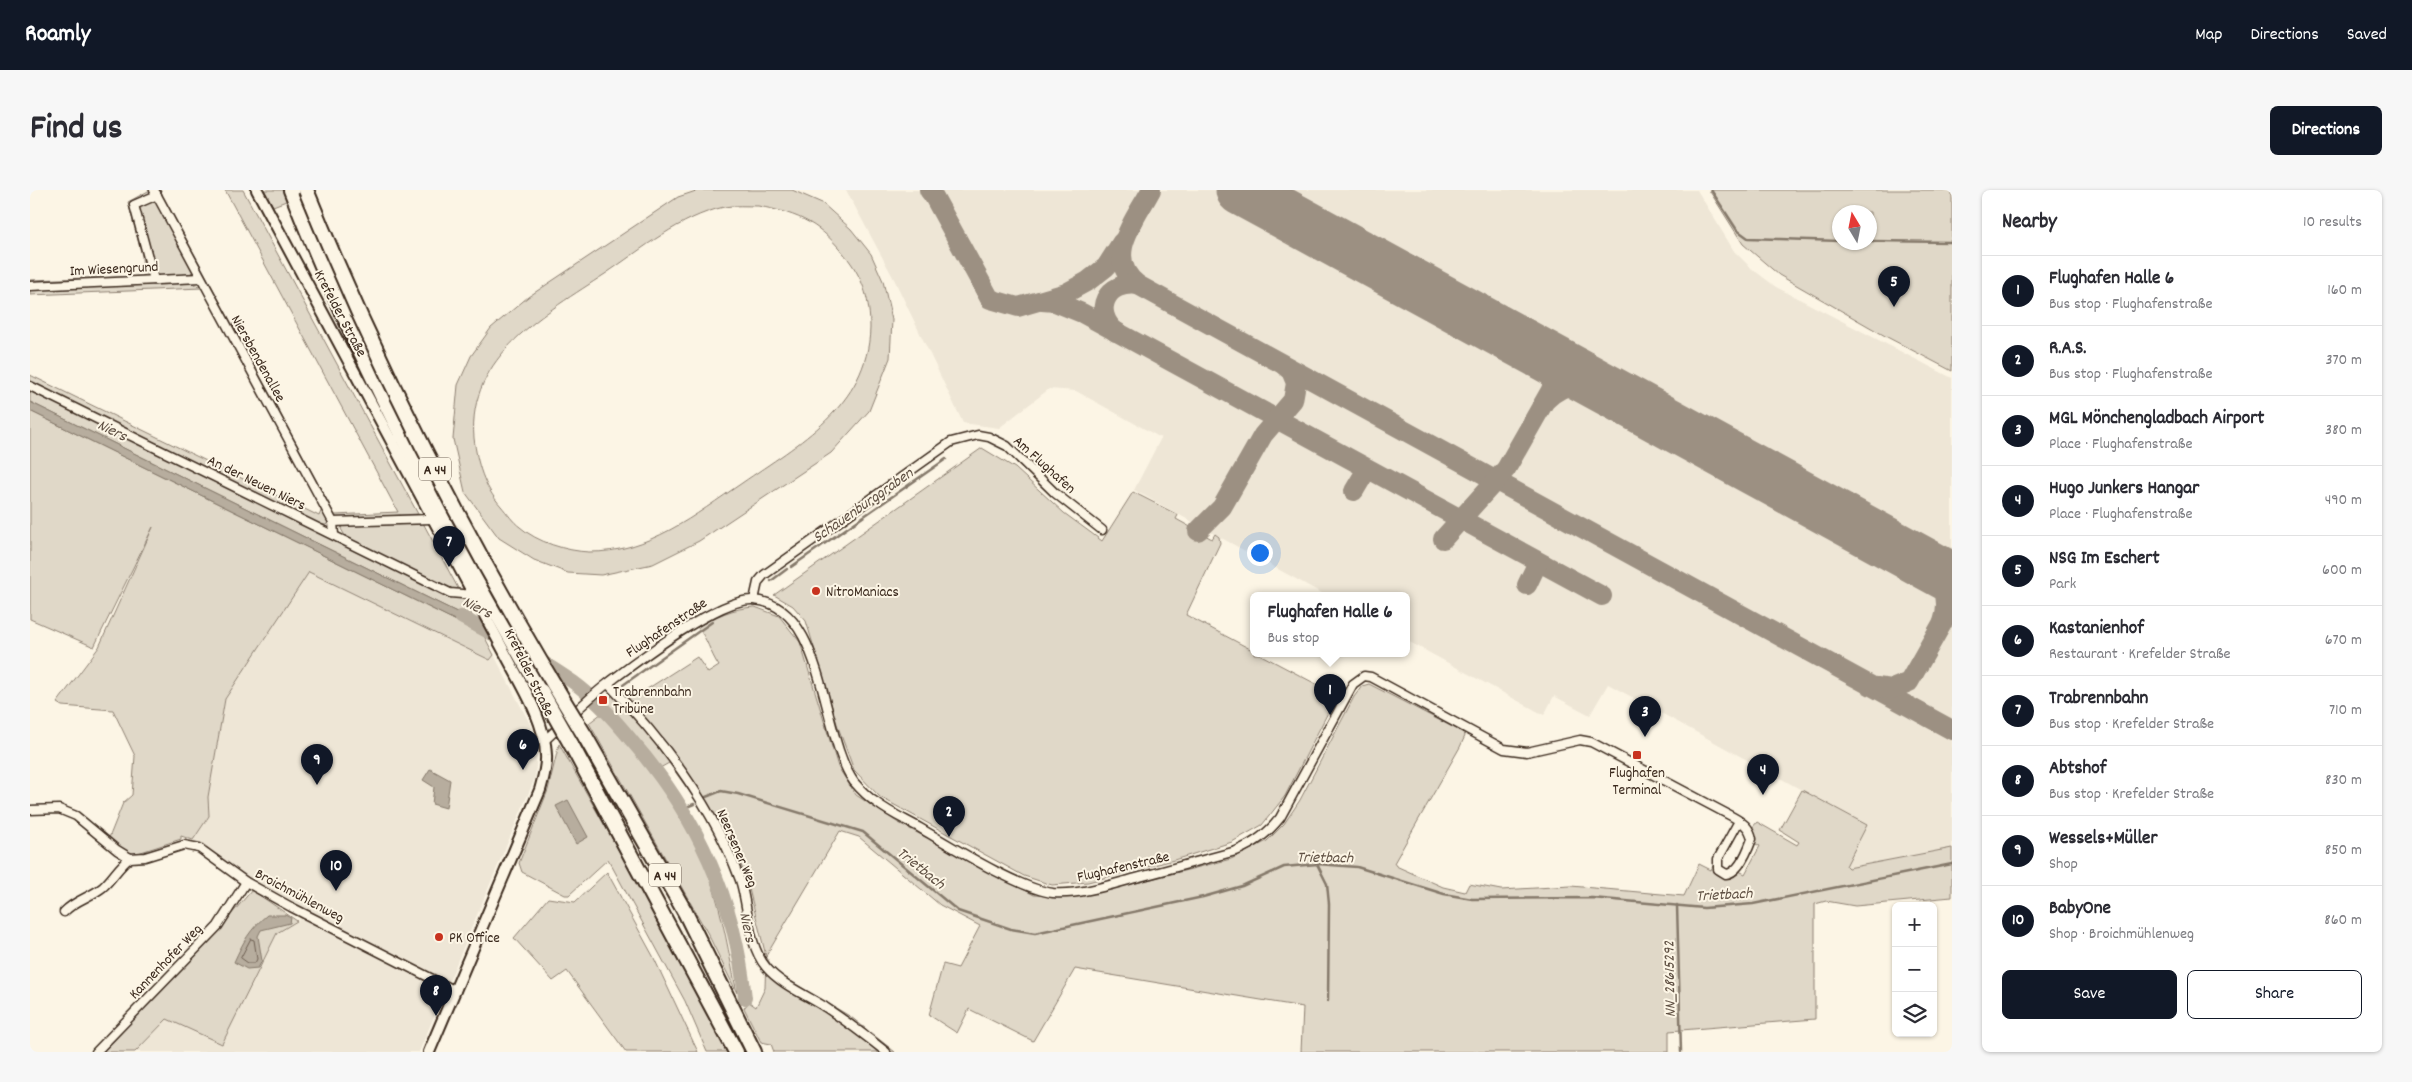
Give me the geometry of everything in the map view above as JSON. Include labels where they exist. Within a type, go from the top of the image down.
[{"type":"highway","name":"A 44","points":[[306,190],[361,319],[412,425],[554,686],[585,736],[685,912],[754,1052]]},
{"type":"highway","name":"A 44","points":[[292,191],[346,321],[399,431],[472,569],[571,744],[736,1052]]},
{"type":"street","name":"Krefelder Straße","points":[[257,190],[505,653],[534,713],[544,741],[546,760],[540,790],[429,1052]]},
{"type":"street","name":"Niersbendenallee","points":[[154,280],[134,205],[155,192],[333,522],[334,535]]},
{"type":"street","name":"Im Wiesengrund","points":[[30,286],[200,278]]},
{"type":"street","name":"An der Neuen Niers","points":[[30,386],[450,593],[474,595]]},
{"type":"street","name":"Am Flughafen","points":[[754,600],[758,582],[764,575],[951,442],[978,435],[989,437],[1007,446],[1055,493],[1102,530]]},
{"type":"street","points":[[333,522],[432,519]]},
{"type":"street","name":"Flughafenstraße","points":[[544,741],[608,684],[703,618],[726,605],[754,600],[782,610],[800,629],[812,657],[843,764],[856,784],[877,803],[940,840],[1021,883],[1051,893],[1067,893],[1103,887],[1236,851],[1252,844],[1267,834],[1280,818],[1353,684],[1364,676],[1377,680],[1504,749],[1527,752],[1577,740],[1591,742],[1739,821]]},
{"type":"street","name":"Neersener Weg","points":[[608,684],[662,746],[692,786],[717,828],[740,881],[756,948],[766,966],[776,976],[840,1018],[886,1052]]},
{"type":"street","points":[[30,810],[59,809],[76,816],[117,850],[130,858],[104,886],[84,900],[72,903],[64,912]]},
{"type":"street","points":[[1739,821],[1747,827],[1752,839],[1737,868],[1733,873],[1726,874],[1718,870],[1717,861],[1739,821]]},
{"type":"street","name":"Broichmühlenweg","points":[[130,858],[145,857],[184,845],[198,848],[246,882],[291,907],[456,991]]},
{"type":"street","name":"Kannenhofer Weg","points":[[96,1052],[218,926],[246,882]]},
{"type":"shaded area","points":[[150,190],[152,193],[132,203],[150,275],[148,278],[30,283],[30,280],[143,276],[142,256],[128,202]]},
{"type":"shaded area","points":[[157,190],[160,190],[335,515],[398,512],[225,190],[243,190],[418,514],[338,519],[333,515]]},
{"type":"shaded area","points":[[264,190],[315,190],[273,206]]},
{"type":"shaded area","points":[[699,190],[792,190],[822,203],[851,229],[871,254],[883,281],[892,320],[890,358],[869,411],[831,453],[699,541],[653,564],[601,575],[568,573],[534,560],[499,538],[465,492],[453,439],[458,385],[471,356],[491,328],[528,297],[678,197]],"holes":[[[758,206],[773,209],[809,222],[829,237],[854,267],[862,283],[870,318],[866,355],[857,380],[843,401],[826,420],[785,453],[707,507],[670,530],[651,539],[611,551],[589,552],[562,548],[543,541],[517,525],[495,499],[486,483],[479,465],[474,438],[475,409],[483,383],[497,360],[536,321],[647,244],[677,226],[692,218],[724,207]]]},
{"type":"shaded area","points":[[846,190],[1697,190],[1734,251],[1751,268],[1776,287],[1952,378],[1952,848],[1848,868],[1846,866],[1866,825],[1608,684],[1590,715],[1554,696],[1544,715],[1410,642],[1410,592],[1320,592],[1134,490],[1161,438],[1076,391],[1049,389],[999,428],[963,423],[894,279]]},
{"type":"shaded area","points":[[1709,190],[1952,190],[1952,371],[1887,337],[1779,275],[1743,244]]},
{"type":"shaded area","points":[[155,199],[192,268],[193,271],[188,276],[161,277],[154,270],[138,208]]},
{"type":"shaded area","points":[[192,281],[192,284],[203,287],[329,521],[326,525],[318,524],[30,384],[30,375],[319,516],[322,509],[202,288],[30,295],[30,288]]},
{"type":"shaded area","points":[[30,389],[449,596],[464,599],[475,621],[30,402]]},
{"type":"shaded area","points":[[30,411],[483,634],[494,655],[490,660],[309,572],[225,699],[208,797],[209,816],[193,840],[181,836],[181,839],[135,854],[124,851],[109,838],[123,803],[132,795],[135,756],[113,710],[62,706],[57,703],[99,647],[153,527],[94,647],[30,619]]},
{"type":"shaded area","points":[[982,448],[1015,468],[1064,513],[1102,541],[1133,492],[1178,515],[1176,519],[1212,539],[1215,534],[1219,537],[1220,543],[1186,615],[1250,649],[1250,657],[1265,657],[1337,695],[1285,796],[1262,825],[1232,842],[1174,860],[1088,882],[1052,885],[1024,876],[880,797],[854,770],[838,727],[806,621],[793,606],[774,595]]},
{"type":"shaded area","points":[[422,521],[459,590],[441,586],[347,539],[341,529],[342,526],[346,525]]},
{"type":"shaded area","points":[[309,572],[490,660],[494,655],[530,724],[537,751],[535,778],[419,1052],[135,1052],[166,1019],[248,988],[263,963],[277,933],[298,921],[307,909],[249,879],[193,840],[209,816],[208,797],[225,699]]},
{"type":"shaded area","points":[[755,607],[779,616],[800,642],[838,767],[856,795],[897,822],[1034,895],[1063,897],[1092,894],[1231,859],[1267,841],[1284,824],[1300,800],[1354,697],[1362,686],[1369,684],[1464,733],[1465,736],[1460,747],[1394,863],[1396,866],[1443,887],[1465,892],[1469,884],[1501,890],[1571,886],[1684,896],[1699,864],[1711,870],[1713,866],[1715,873],[1724,878],[1733,876],[1739,871],[1745,874],[1760,846],[1754,843],[1752,828],[1757,822],[1797,845],[1799,842],[1780,830],[1802,790],[1867,825],[1846,866],[1848,868],[1952,848],[1952,897],[1855,906],[1826,901],[1815,904],[1815,1019],[1669,1031],[1669,1052],[1301,1052],[1303,1007],[1075,969],[1033,1041],[969,1009],[957,1033],[929,1015],[943,964],[958,968],[980,926],[940,905],[859,837],[840,831],[766,956],[747,881],[725,823],[709,811],[704,802],[696,801],[669,763],[660,768],[601,705],[613,695],[644,691],[697,657],[708,673],[719,666],[697,627],[725,613]]},
{"type":"shaded area","points":[[602,713],[651,769],[678,811],[701,855],[719,906],[737,993],[708,934],[589,723]]},
{"type":"shaded area","points":[[559,744],[679,958],[727,1052],[707,1052],[685,1001],[608,859],[569,895],[565,895],[522,872],[519,863],[548,790]]},
{"type":"shaded area","points":[[607,872],[653,956],[698,1052],[626,1052],[567,971],[553,981],[514,938],[548,898],[575,902]]},
{"type":"shaded area","points":[[252,890],[297,921],[277,933],[222,1044],[167,1019],[135,1052],[103,1052],[213,936]]},
{"type":"shaded area","points":[[766,956],[774,971],[851,1017],[895,1052],[774,1052],[771,1044],[761,1042],[744,1008],[749,1002],[756,1007],[765,988]]},
{"type":"water","points":[[30,402],[475,621],[483,634],[30,411]]},
{"type":"water","points":[[430,769],[450,780],[446,808],[432,804],[434,787],[423,780]]},
{"type":"water","points":[[568,800],[588,837],[576,844],[556,806]]},
{"type":"water","points":[[267,915],[285,915],[291,918],[290,923],[261,930],[258,936],[262,961],[258,968],[247,969],[234,962],[248,936]]},
{"type":"waterway","points":[[1711,190],[1737,230],[1748,238],[1832,241]]},
{"type":"waterway","points":[[1877,241],[1952,242]]},
{"type":"waterway","name":"Schauenburggraben","points":[[791,567],[946,459]]},
{"type":"waterway","name":"Schauenburggraben","points":[[771,581],[787,569]]},
{"type":"waterway","name":"Niers","points":[[461,617],[504,640]]},
{"type":"waterway","name":"Schauenburggraben","points":[[623,685],[712,622]]},
{"type":"waterway","name":"Niers","points":[[538,659],[573,682],[604,710],[655,770],[676,799],[694,829],[722,893],[740,962],[745,998]]},
{"type":"waterway","name":"Trietbach","points":[[706,797],[721,791],[738,794],[863,832],[958,911],[1011,929],[1035,933],[1203,897],[1242,886],[1284,867],[1317,864],[1357,867],[1444,894],[1472,899],[1592,898],[1704,908],[1753,904],[1952,864]]},
{"type":"waterway","name":"Trietbach","points":[[684,808],[694,804]]},
{"type":"waterway","points":[[1317,864],[1327,884],[1329,904],[1328,1001]]},
{"type":"waterway","name":"NN_28615292","points":[[1677,905],[1681,1052]]},
{"type":"taxiway","points":[[929,190],[990,299],[1018,307],[1066,293],[1088,281],[1106,267],[1122,242]]},
{"type":"taxiway","points":[[1151,190],[1125,238],[1122,251],[1123,263],[1128,274],[1138,285],[1952,730]]},
{"type":"taxiway","points":[[1116,332],[1108,324],[1105,315],[1106,299],[1118,287],[1138,285]]},
{"type":"taxiway","points":[[1042,301],[1055,302],[1082,313],[1602,596]]},
{"type":"taxiway","points":[[1443,539],[1506,469],[1551,390],[1553,379],[1551,370],[1539,353]]},
{"type":"taxiway","points":[[1198,531],[1222,507],[1263,435],[1293,400],[1296,383],[1291,371],[1285,366]]},
{"type":"taxiway","points":[[1546,400],[1560,389],[1568,386],[1583,385],[1608,390]]},
{"type":"taxiway","points":[[1354,491],[1367,469]]},
{"type":"taxiway","points":[[1920,561],[1933,573],[1942,587],[1946,603],[1943,621]]},
{"type":"taxiway","points":[[1527,585],[1538,562]]},
{"type":"taxiway","points":[[1877,687],[1892,689],[1909,682],[1952,606]]},
{"type":"runway","points":[[1241,190],[1952,578]]},
{"type":"place","name":"NSG Im Eschert","points":[[1894,307]]},
{"type":"place","name":"Trabrennbahn","points":[[449,567]]},
{"type":"place","name":"NitroManiacs","points":[[816,591]]},
{"type":"place","name":"Trabrennbahn Tribüne","points":[[603,700]]},
{"type":"place","name":"Flughafen Halle 6","points":[[1330,715]]},
{"type":"place","name":"MGL Mönchengladbach Airport","points":[[1645,737]]},
{"type":"place","name":"Flughafen Terminal","points":[[1637,755]]},
{"type":"place","name":"Kastanienhof","points":[[523,770]]},
{"type":"place","name":"Wessels+Müller","points":[[317,785]]},
{"type":"place","name":"Hugo Junkers Hangar","points":[[1763,795]]},
{"type":"place","name":"R.A.S.","points":[[949,837]]},
{"type":"place","name":"BabyOne","points":[[336,891]]},
{"type":"place","name":"PK Office","points":[[439,937]]},
{"type":"place","name":"Abtshof","points":[[436,1016]]}]
